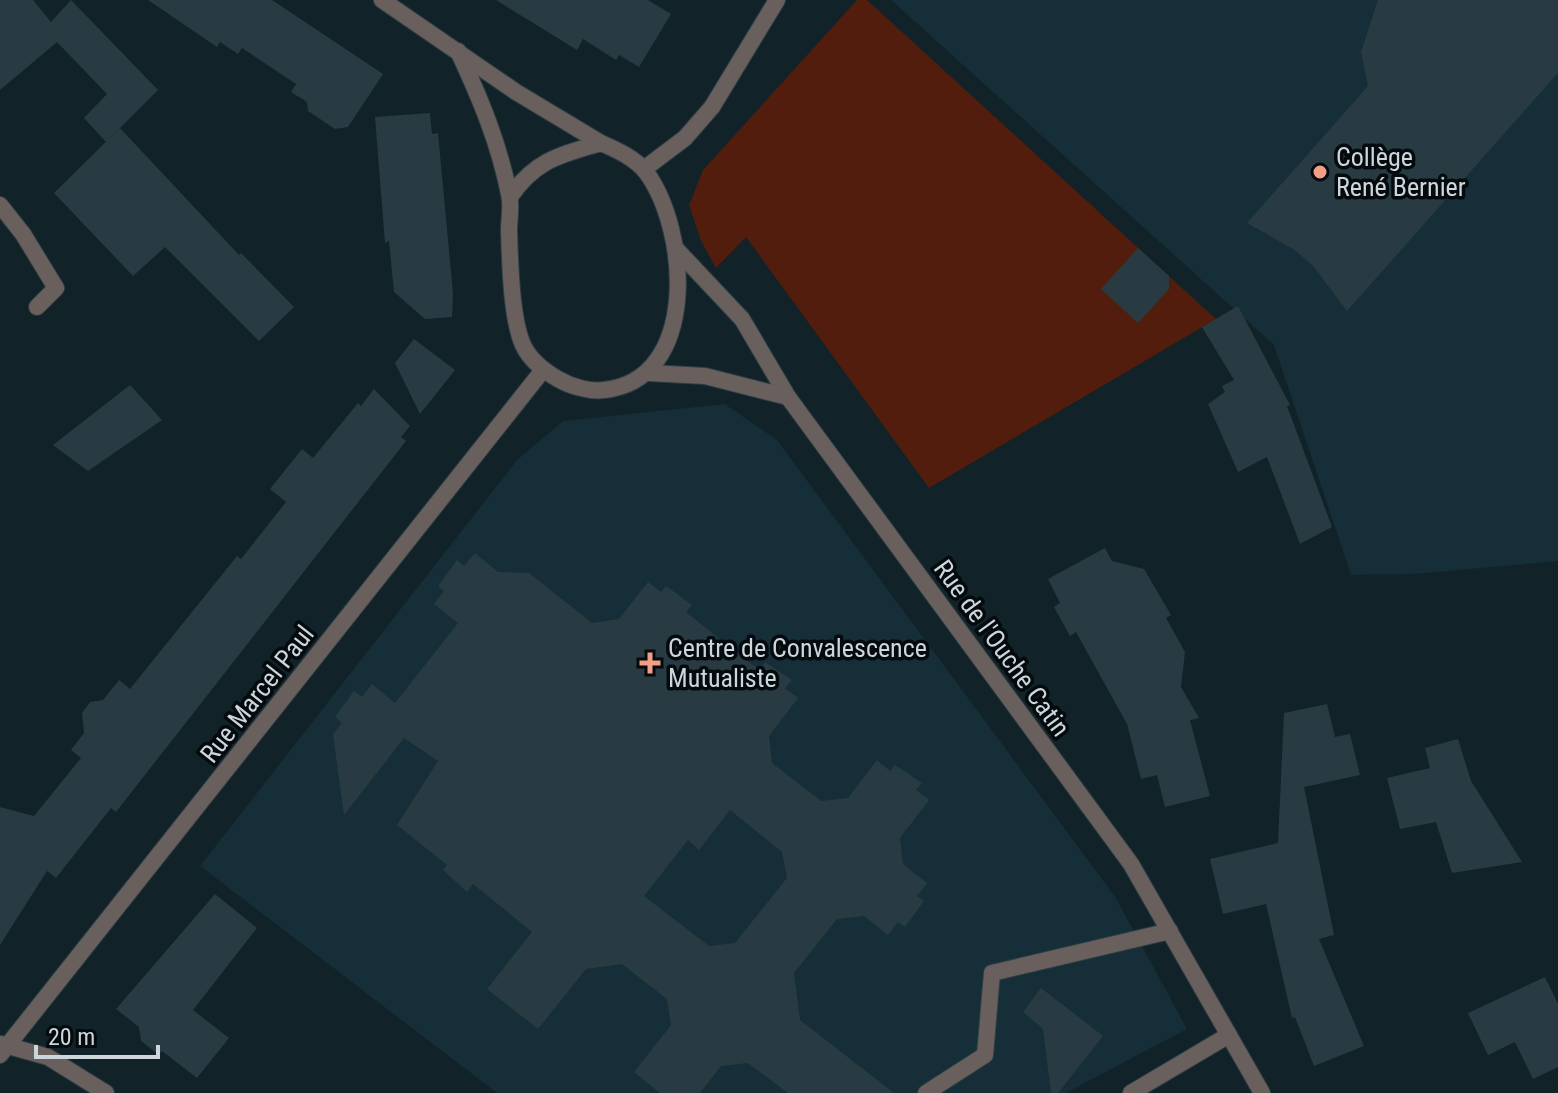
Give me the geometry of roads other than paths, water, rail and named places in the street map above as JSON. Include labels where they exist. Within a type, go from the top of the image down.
[{"type":"street","points":[[382,0],[458,51],[516,92],[601,143],[626,154],[644,169],[661,196],[677,250],[675,318],[668,343],[649,373],[629,385],[602,391],[569,385],[543,370],[523,345],[510,258],[510,197],[488,113],[458,51]]},
{"type":"street","points":[[644,169],[685,138],[712,107],[777,0]]},
{"type":"street","points":[[510,197],[525,175],[551,158],[601,143]]},
{"type":"street","points":[[0,205],[23,234],[56,288],[37,307]]},
{"type":"street","name":"Rue de l'Ouche Catin","points":[[677,250],[742,319],[788,397],[1131,864],[1262,1093]]},
{"type":"street","name":"Rue Marcel Paul","points":[[2,1048],[543,370]]},
{"type":"street","points":[[649,373],[705,376],[788,397]]},
{"type":"street","points":[[926,1093],[985,1055],[992,973],[1170,931]]},
{"type":"street","points":[[1131,1093],[1229,1035]]},
{"type":"street","points":[[2,1048],[48,1057],[106,1093]]},
{"type":"place","name":"Collège René Bernier","points":[[1320,172]]},
{"type":"place","name":"Centre de Convalescence Mutualiste","points":[[650,663]]}]
